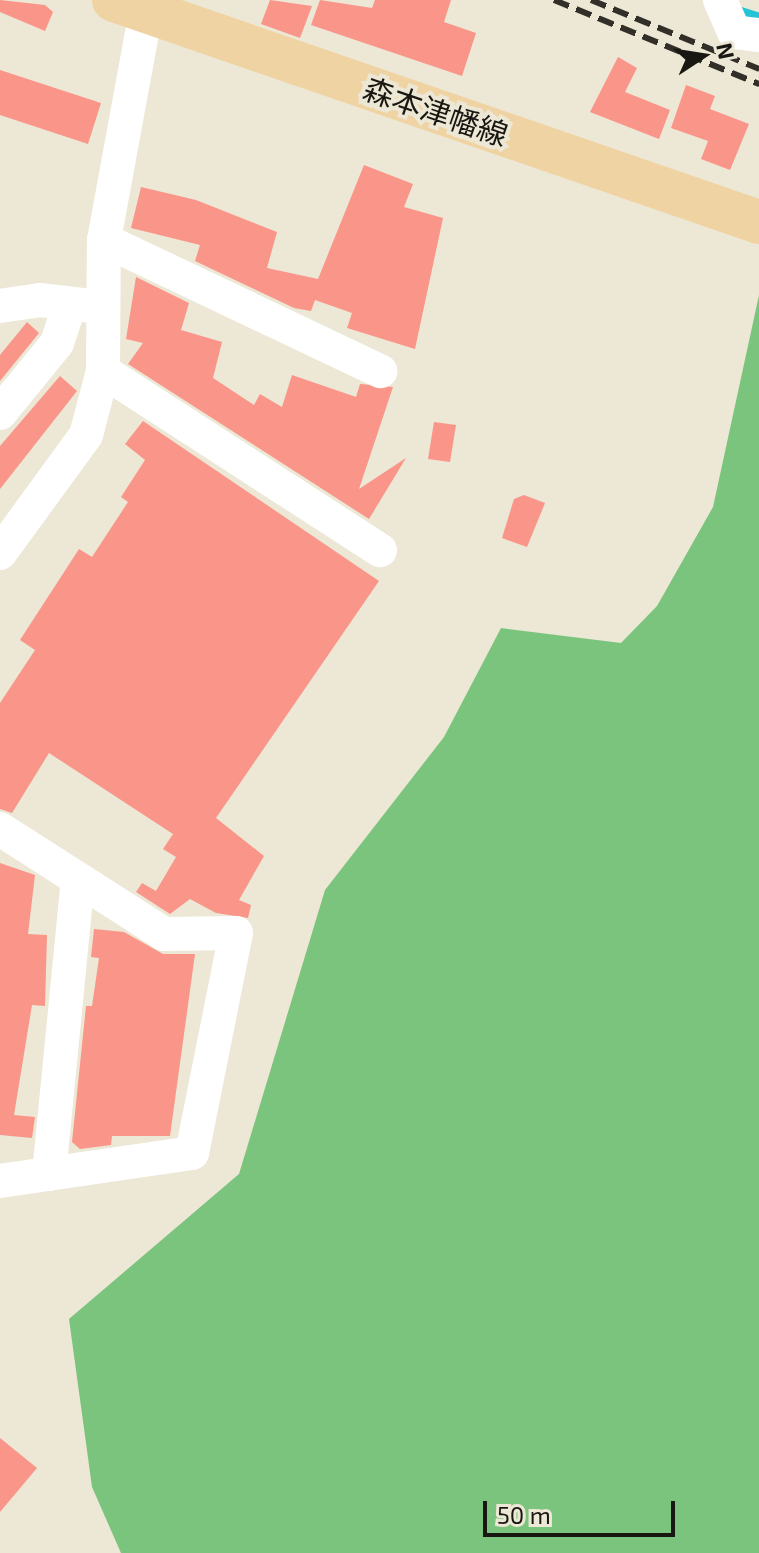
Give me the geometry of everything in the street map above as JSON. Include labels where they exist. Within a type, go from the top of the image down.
[{"type":"main road","name":"森本津幡線","points":[[130,6],[759,222]]},
{"type":"street","points":[[0,553],[86,435],[103,371],[104,240],[130,6]]},
{"type":"street","points":[[104,240],[380,371]]},
{"type":"street","points":[[0,306],[70,304],[104,307]]},
{"type":"street","points":[[0,413],[57,343],[70,304]]},
{"type":"street","points":[[103,371],[380,550]]},
{"type":"street","points":[[0,829],[164,934],[236,933],[192,1153],[0,1181]]},
{"type":"street","points":[[49,1174],[78,879]]},
{"type":"green space","points":[[759,295],[759,1553],[121,1553],[92,1487],[69,1319],[239,1174],[325,890],[444,737],[501,628],[621,643],[657,606],[713,507]]},
{"type":"building","points":[[0,0],[45,5],[53,12],[45,31],[0,12]]},
{"type":"building","points":[[270,0],[312,6],[300,38],[261,24]]},
{"type":"building","points":[[320,0],[372,8],[375,0],[451,0],[444,22],[476,33],[462,76],[311,25]]},
{"type":"building","points":[[618,57],[637,68],[625,92],[670,110],[659,139],[590,112]]},
{"type":"building","points":[[0,70],[101,103],[88,144],[0,115]]},
{"type":"building","points":[[686,85],[715,96],[710,109],[749,124],[730,170],[701,159],[708,141],[671,128]]},
{"type":"building","points":[[364,165],[413,184],[404,207],[443,218],[415,349],[347,328],[352,313],[315,300],[311,311],[294,308],[195,261],[200,245],[131,228],[141,187],[196,200],[277,232],[267,268],[318,279]]},
{"type":"building","points":[[136,277],[189,303],[181,330],[222,342],[213,378],[254,405],[260,394],[282,407],[292,375],[356,397],[360,384],[393,387],[359,489],[406,458],[369,519],[128,364],[143,343],[126,339]]},
{"type":"building","points":[[27,322],[39,333],[0,381],[0,355]]},
{"type":"building","points":[[60,376],[77,391],[0,489],[0,446]]},
{"type":"building","points":[[143,421],[379,581],[216,818],[264,856],[239,900],[251,905],[248,918],[216,913],[190,899],[170,914],[136,892],[142,883],[156,891],[176,857],[163,849],[173,834],[49,753],[12,813],[0,809],[0,703],[35,650],[20,640],[79,549],[92,557],[128,502],[121,497],[145,460],[125,444]]},
{"type":"building","points":[[434,422],[456,425],[450,462],[428,459]]},
{"type":"building","points":[[524,495],[545,503],[527,547],[502,538],[514,499]]},
{"type":"building","points":[[0,863],[35,875],[28,934],[47,935],[45,1006],[32,1005],[14,1115],[35,1117],[32,1138],[0,1135]]},
{"type":"building","points":[[94,929],[124,932],[163,954],[195,954],[170,1136],[112,1136],[111,1145],[80,1149],[72,1142],[86,1006],[92,1006],[99,958],[91,957]]},
{"type":"building","points":[[0,1438],[37,1468],[0,1512]]},
{"type":"waterway","points":[[735,9],[759,17]]},
{"type":"railway","points":[[554,0],[759,84]]},
{"type":"railway","points":[[591,0],[759,69]]}]
